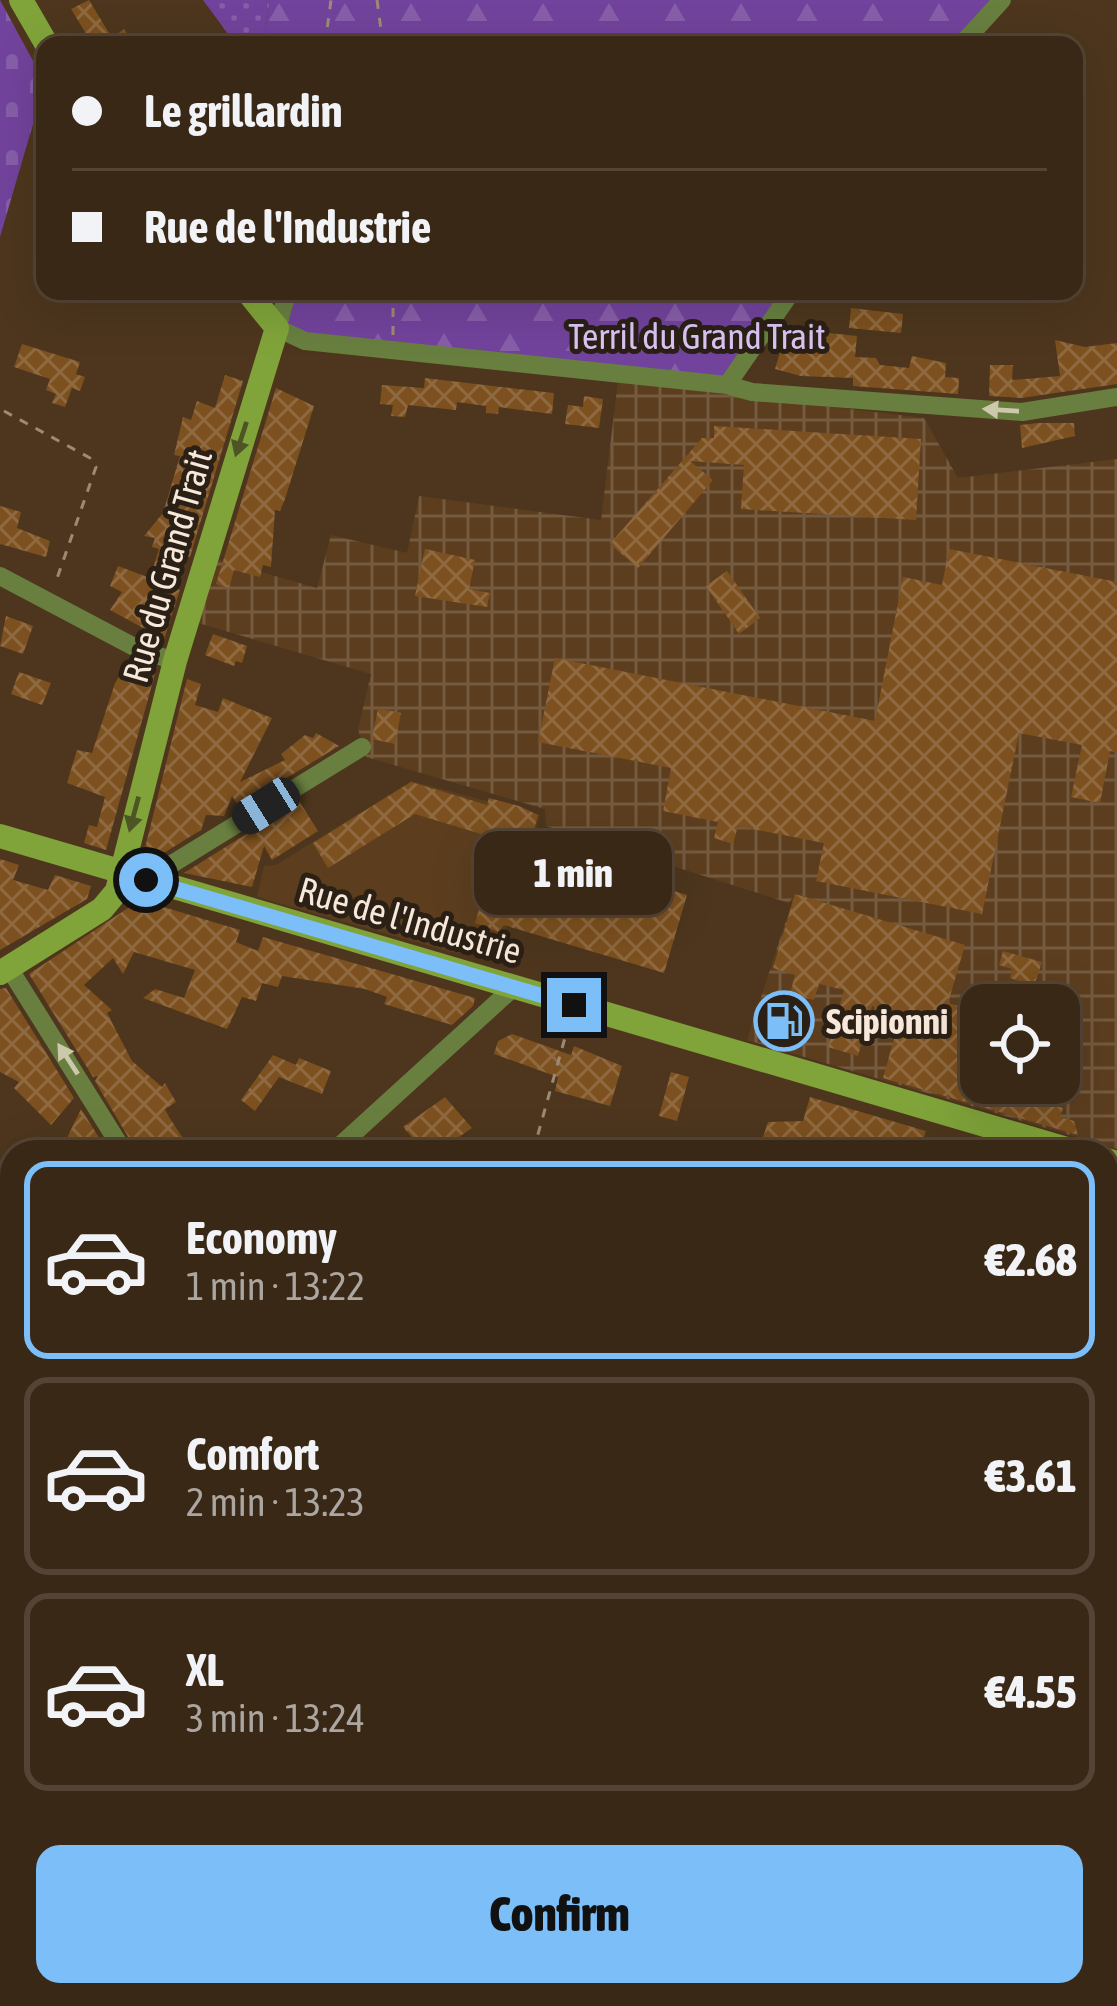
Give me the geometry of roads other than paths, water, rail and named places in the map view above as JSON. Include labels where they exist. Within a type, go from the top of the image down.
[{"type":"main road","points":[[21,0],[42,36]]},
{"type":"main road","points":[[254,300],[277,328]]},
{"type":"main road","name":"Rue du Grand Trait","points":[[4,971],[107,905],[117,891],[118,872],[176,662],[277,328]]},
{"type":"main road","name":"Rue de l'Industrie","points":[[0,836],[1036,1140]]},
{"type":"street","points":[[970,36],[1002,0]]},
{"type":"street","points":[[285,300],[277,328],[305,341],[727,385],[752,392],[1022,412],[1117,397]]},
{"type":"street","points":[[727,385],[786,300]]},
{"type":"street","points":[[0,577],[140,650],[176,662]]},
{"type":"street","points":[[146,880],[362,747]]},
{"type":"street","points":[[4,971],[116,1140]]},
{"type":"street","points":[[346,1140],[514,987]]},
{"type":"place","name":"Scipionni","points":[[784,1021]]},
{"type":"park label","name":"Terril du Grand Trait","points":[[697,336]]}]
